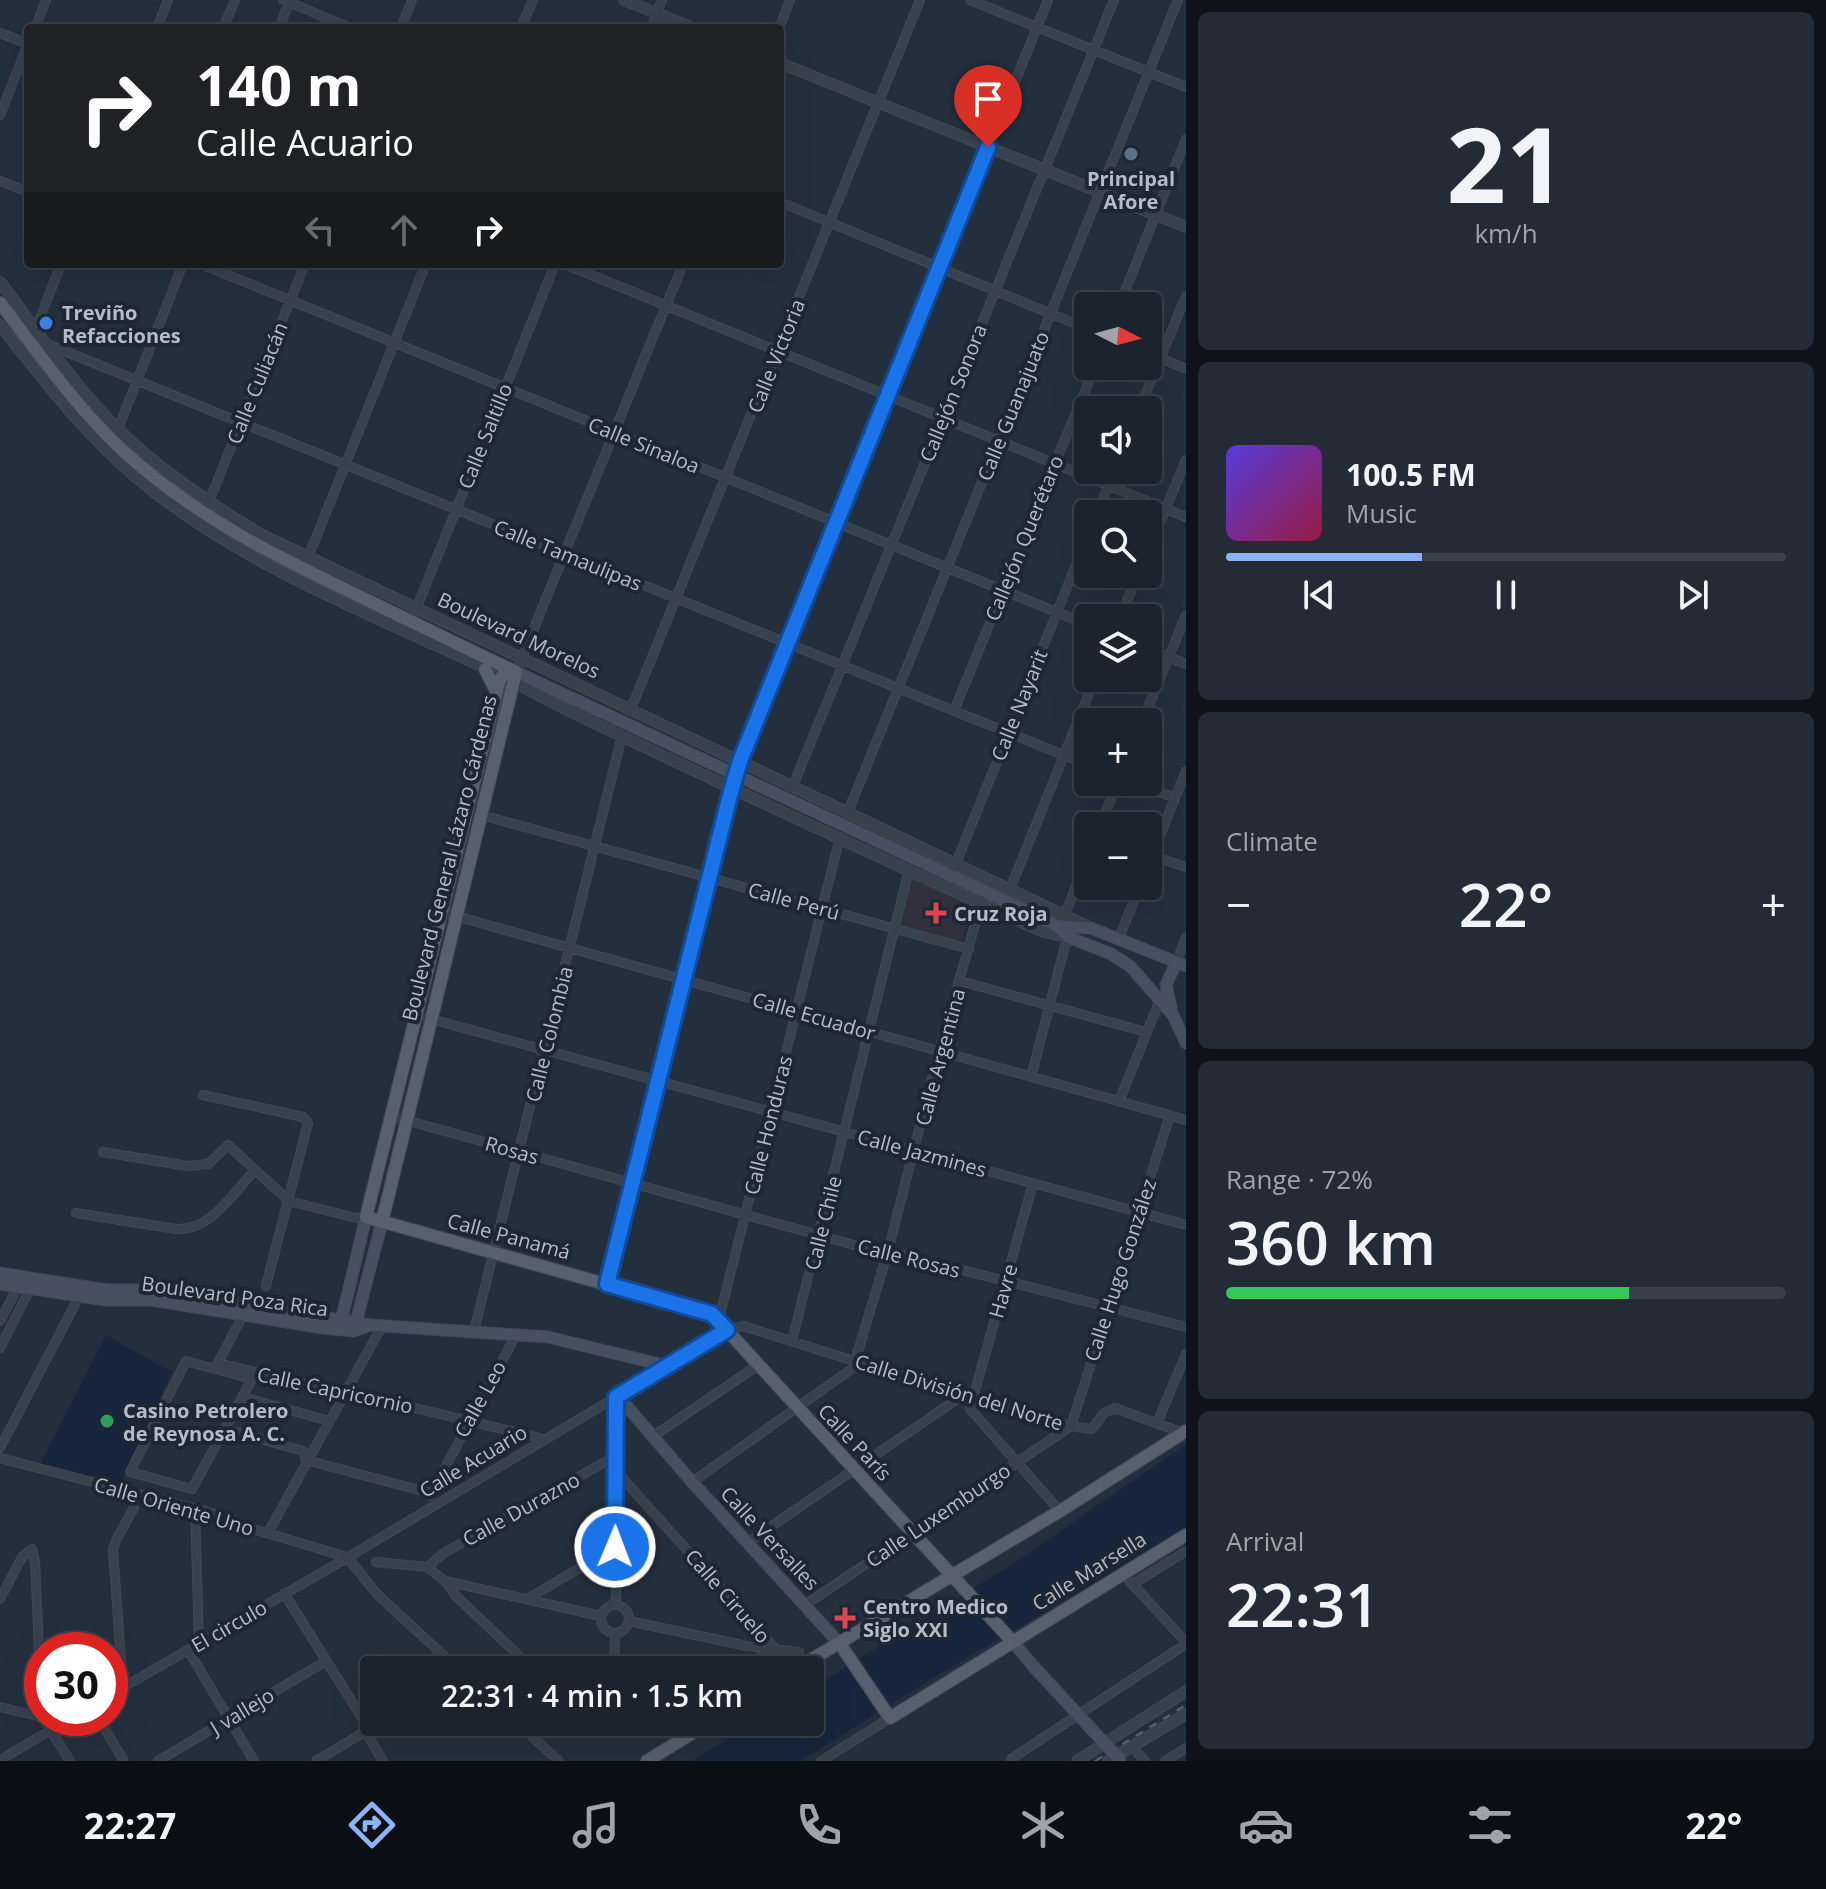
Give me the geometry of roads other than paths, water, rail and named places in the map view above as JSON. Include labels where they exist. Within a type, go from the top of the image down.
[{"type":"main road","name":"Boulevard Morelos","points":[[1,309],[98,427],[142,475],[203,514],[226,536],[306,564],[388,616],[413,615],[510,677],[736,774],[951,876],[983,898],[1064,926],[1122,960],[1143,979],[1173,1015],[1186,1043]]},
{"type":"main road","points":[[485,669],[496,693]]},
{"type":"main road","name":"Boulevard General Lázaro Cárdenas","points":[[366,1217],[496,693],[510,677]]},
{"type":"main road","name":"Boulevard General Lázaro Cárdenas","points":[[355,1326],[481,813],[510,677]]},
{"type":"main road","points":[[475,779],[482,783],[481,813]]},
{"type":"main road","name":"Boulevard Morelos","points":[[1064,926],[1091,928],[1181,965]]},
{"type":"main road","points":[[1173,1015],[1166,985],[1181,965]]},
{"type":"main road","points":[[340,1324],[366,1217]]},
{"type":"main road","name":"Calle Panamá","points":[[366,1217],[704,1311],[723,1324]]},
{"type":"main road","name":"Boulevard Poza Rica","points":[[0,1273],[27,1283]]},
{"type":"main road","name":"Boulevard Poza Rica","points":[[0,1284],[27,1283],[82,1291],[156,1290],[340,1324]]},
{"type":"main road","name":"Boulevard Poza Rica","points":[[82,1291],[106,1300],[152,1300],[243,1315],[567,1340],[667,1366]]},
{"type":"main road","name":"Calle París","points":[[723,1324],[757,1366],[1010,1638]]},
{"type":"main road","name":"Calle Acuario","points":[[617,1396],[667,1366],[723,1324]]},
{"type":"main road","name":"Calle Versalles","points":[[617,1396],[844,1649],[888,1715]]},
{"type":"main road","points":[[824,1660],[1184,1432]]},
{"type":"main road","name":"Calle Marsella","points":[[888,1715],[1010,1638],[1186,1535]]},
{"type":"main road","points":[[1010,1638],[1121,1761]]},
{"type":"main road","points":[[824,1657],[844,1649]]},
{"type":"main road","points":[[647,1761],[687,1736]]},
{"type":"main road","points":[[660,1761],[700,1736]]},
{"type":"street","points":[[37,24],[46,0]]},
{"type":"street","points":[[159,24],[168,0]]},
{"type":"street","points":[[225,24],[235,0]]},
{"type":"street","points":[[403,24],[412,0]]},
{"type":"street","points":[[523,24],[533,0]]},
{"type":"street","points":[[624,0],[683,24]]},
{"type":"street","points":[[653,24],[662,0]]},
{"type":"street","points":[[781,24],[790,0]]},
{"type":"street","name":"Calle Victoria","points":[[630,711],[920,0]]},
{"type":"street","points":[[970,0],[1186,87]]},
{"type":"street","points":[[607,1284],[708,877],[740,761],[1048,0]]},
{"type":"street","name":"Callejón Sonora","points":[[793,786],[1114,0]]},
{"type":"street","name":"Calle Guanajuato","points":[[848,812],[1178,0]]},
{"type":"street","points":[[280,24],[287,1],[342,24]]},
{"type":"street","points":[[0,33],[24,42]]},
{"type":"street","points":[[0,115],[24,54]]},
{"type":"street","points":[[784,65],[1186,227]]},
{"type":"street","points":[[1125,292],[1186,139]]},
{"type":"street","points":[[0,181],[24,190]]},
{"type":"street","points":[[784,204],[1074,323]]},
{"type":"street","points":[[30,342],[59,268]]},
{"type":"street","points":[[118,429],[181,268]]},
{"type":"street","name":"Calle Sinaloa","points":[[211,268],[1074,619]]},
{"type":"street","name":"Calle Culiacán","points":[[203,514],[303,268]]},
{"type":"street","points":[[306,564],[424,268]]},
{"type":"street","name":"Calle Saltillo","points":[[413,615],[553,268]]},
{"type":"street","points":[[574,268],[1186,517]]},
{"type":"street","points":[[510,677],[522,659],[681,268]]},
{"type":"street","name":"Boulevard Morelos","points":[[0,282],[118,429],[210,501],[306,564],[413,615],[522,659],[1010,889],[1064,926]]},
{"type":"street","points":[[1162,354],[1186,296]]},
{"type":"street","name":"Boulevard Morelos","points":[[0,325],[91,436],[226,536],[297,581],[388,616],[485,669],[510,677],[622,736],[909,870],[983,898]]},
{"type":"street","name":"Calle Tamaulipas","points":[[30,342],[47,344],[137,379],[1074,759]]},
{"type":"street","points":[[1162,360],[1186,369]]},
{"type":"street","name":"Callejón Querétaro","points":[[954,711],[1089,380]]},
{"type":"street","points":[[1162,518],[1186,460]]},
{"type":"street","points":[[1102,500],[1108,485]]},
{"type":"street","name":"Calle Nayarit","points":[[951,876],[1074,570]]},
{"type":"street","points":[[1148,708],[1186,615]]},
{"type":"street","points":[[1162,654],[1186,664]]},
{"type":"street","points":[[1010,889],[1089,692]]},
{"type":"street","name":"Calle Colombia","points":[[474,1331],[622,736]]},
{"type":"street","points":[[1162,831],[1186,771]]},
{"type":"street","points":[[1162,793],[1175,798]]},
{"type":"street","name":"Calle Perú","points":[[481,813],[969,949]]},
{"type":"street","name":"Calle Honduras","points":[[723,1324],[745,1214],[840,837]]},
{"type":"street","points":[[1162,863],[1186,867]]},
{"type":"street","name":"Calle Chile","points":[[792,1341],[909,870]]},
{"type":"street","points":[[1031,1077],[1050,1006],[1064,926],[1074,896]]},
{"type":"street","name":"Calle Argentina","points":[[856,1361],[983,898]]},
{"type":"street","points":[[1118,940],[1134,900]]},
{"type":"street","name":"Calle Ecuador","points":[[441,912],[1186,1120]]},
{"type":"street","points":[[1181,965],[1186,937]]},
{"type":"street","points":[[960,981],[1146,1032]]},
{"type":"street","points":[[1119,1101],[1160,1000]]},
{"type":"street","name":"Calle Jazmines","points":[[416,1015],[1186,1225]]},
{"type":"street","points":[[203,1095],[307,1119],[266,1286]]},
{"type":"street","name":"Calle Hugo González","points":[[1071,1426],[1170,1115]]},
{"type":"street","name":"Rosas","points":[[391,1116],[633,1184]]},
{"type":"street","points":[[103,1152],[188,1166],[208,1164],[228,1145],[289,1201],[356,1218],[366,1217]]},
{"type":"street","points":[[76,1213],[176,1229],[193,1228],[208,1220],[254,1171]]},
{"type":"street","name":"Havre","points":[[973,1398],[1033,1183]]},
{"type":"street","name":"Calle Rosas","points":[[633,1184],[879,1252],[888,1251],[1186,1327]]},
{"type":"street","points":[[0,1321],[27,1283]]},
{"type":"street","points":[[0,1348],[27,1283]]},
{"type":"street","points":[[0,1448],[82,1291]]},
{"type":"street","name":"Calle Capricornio","points":[[243,1315],[218,1363],[338,1392],[347,1388],[357,1394],[545,1439]]},
{"type":"street","name":"Calle División del Norte","points":[[723,1324],[743,1326],[1071,1426],[1092,1429],[1104,1413],[1115,1408],[1184,1432]]},
{"type":"street","points":[[268,1533],[347,1388],[376,1326]]},
{"type":"street","name":"Calle Leo","points":[[430,1493],[516,1335]]},
{"type":"street","points":[[1157,1423],[1186,1354]]},
{"type":"street","points":[[186,1361],[252,1379],[243,1397],[192,1489],[130,1472],[186,1361]]},
{"type":"street","points":[[692,1482],[853,1368],[856,1361]]},
{"type":"street","points":[[652,1437],[757,1366]]},
{"type":"street","points":[[747,1543],[963,1395]]},
{"type":"street","points":[[616,1605],[617,1396]]},
{"type":"street","name":"Calle Acuario","points":[[347,1557],[617,1396]]},
{"type":"street","points":[[243,1397],[329,1421]]},
{"type":"street","points":[[973,1398],[970,1409],[974,1415],[1060,1511]]},
{"type":"street","name":"Calle Luxemburgo","points":[[805,1605],[1071,1426]]},
{"type":"street","points":[[226,1429],[303,1451],[306,1460]]},
{"type":"street","name":"Calle Durazno","points":[[427,1567],[444,1553],[617,1455]]},
{"type":"street","name":"Calle Oriente Uno","points":[[0,1458],[228,1517],[243,1526],[347,1557]]},
{"type":"street","points":[[306,1460],[430,1493],[432,1507]]},
{"type":"street","name":"Calle Ciruelo","points":[[616,1471],[774,1650]]},
{"type":"street","points":[[119,1632],[113,1550],[134,1508]]},
{"type":"street","points":[[195,1508],[199,1643]]},
{"type":"street","points":[[528,1599],[615,1547]]},
{"type":"street","points":[[0,1599],[22,1557],[32,1549],[38,1632]]},
{"type":"street","points":[[1133,1584],[1186,1551]]},
{"type":"street","points":[[347,1557],[377,1594],[444,1656]]},
{"type":"street","name":"El circulo","points":[[128,1685],[347,1557]]},
{"type":"street","points":[[376,1562],[427,1567],[445,1581],[456,1596],[519,1656]]},
{"type":"street","points":[[1011,1759],[1186,1643],[1123,1574]]},
{"type":"street","points":[[445,1581],[601,1616]]},
{"type":"street","points":[[284,1593],[360,1715]]},
{"type":"street","points":[[616,1605],[626,1611],[629,1621],[626,1628],[615,1634],[603,1628],[601,1616],[607,1607],[616,1605]]},
{"type":"street","points":[[629,1621],[774,1650],[799,1652]]},
{"type":"street","points":[[614,1656],[615,1634]]},
{"type":"street","points":[[188,1650],[254,1761]]},
{"type":"street","points":[[762,1656],[774,1650]]},
{"type":"street","name":"J vallejo","points":[[158,1761],[326,1661]]},
{"type":"street","points":[[1077,1761],[1186,1691]]},
{"type":"street","points":[[0,1707],[24,1713]]},
{"type":"street","points":[[1108,1761],[1186,1714]]},
{"type":"street","points":[[821,1761],[888,1715]]},
{"type":"street","points":[[316,1761],[360,1734]]},
{"type":"street","points":[[0,1760],[41,1736]]},
{"type":"street","points":[[55,1736],[70,1761]]},
{"type":"street","points":[[109,1736],[124,1761]]},
{"type":"street","points":[[368,1736],[383,1761]]},
{"type":"street","points":[[531,1736],[559,1761]]},
{"type":"street","points":[[1131,1746],[1145,1761]]},
{"type":"street","points":[[1165,1761],[1186,1748]]},
{"type":"water","name":"Casino Petrolero de Reynosa A. C.","points":[[106,1335],[172,1372],[119,1488],[40,1465]]},
{"type":"water","points":[[1186,1444],[1186,1529],[938,1675],[801,1761],[691,1761],[733,1736],[824,1736],[824,1680],[1014,1563]]},
{"type":"railway","points":[[1095,1761],[1186,1705]]},
{"type":"place","name":"Principal Afore","points":[[1131,154]]},
{"type":"place","name":"Treviño Refacciones","points":[[46,323]]},
{"type":"place","name":"Cruz Roja","points":[[936,913]]},
{"type":"place","name":"Casino Petrolero de Reynosa A. C.","points":[[107,1421]]},
{"type":"place","name":"Centro Medico Siglo XXI","points":[[845,1618]]}]
